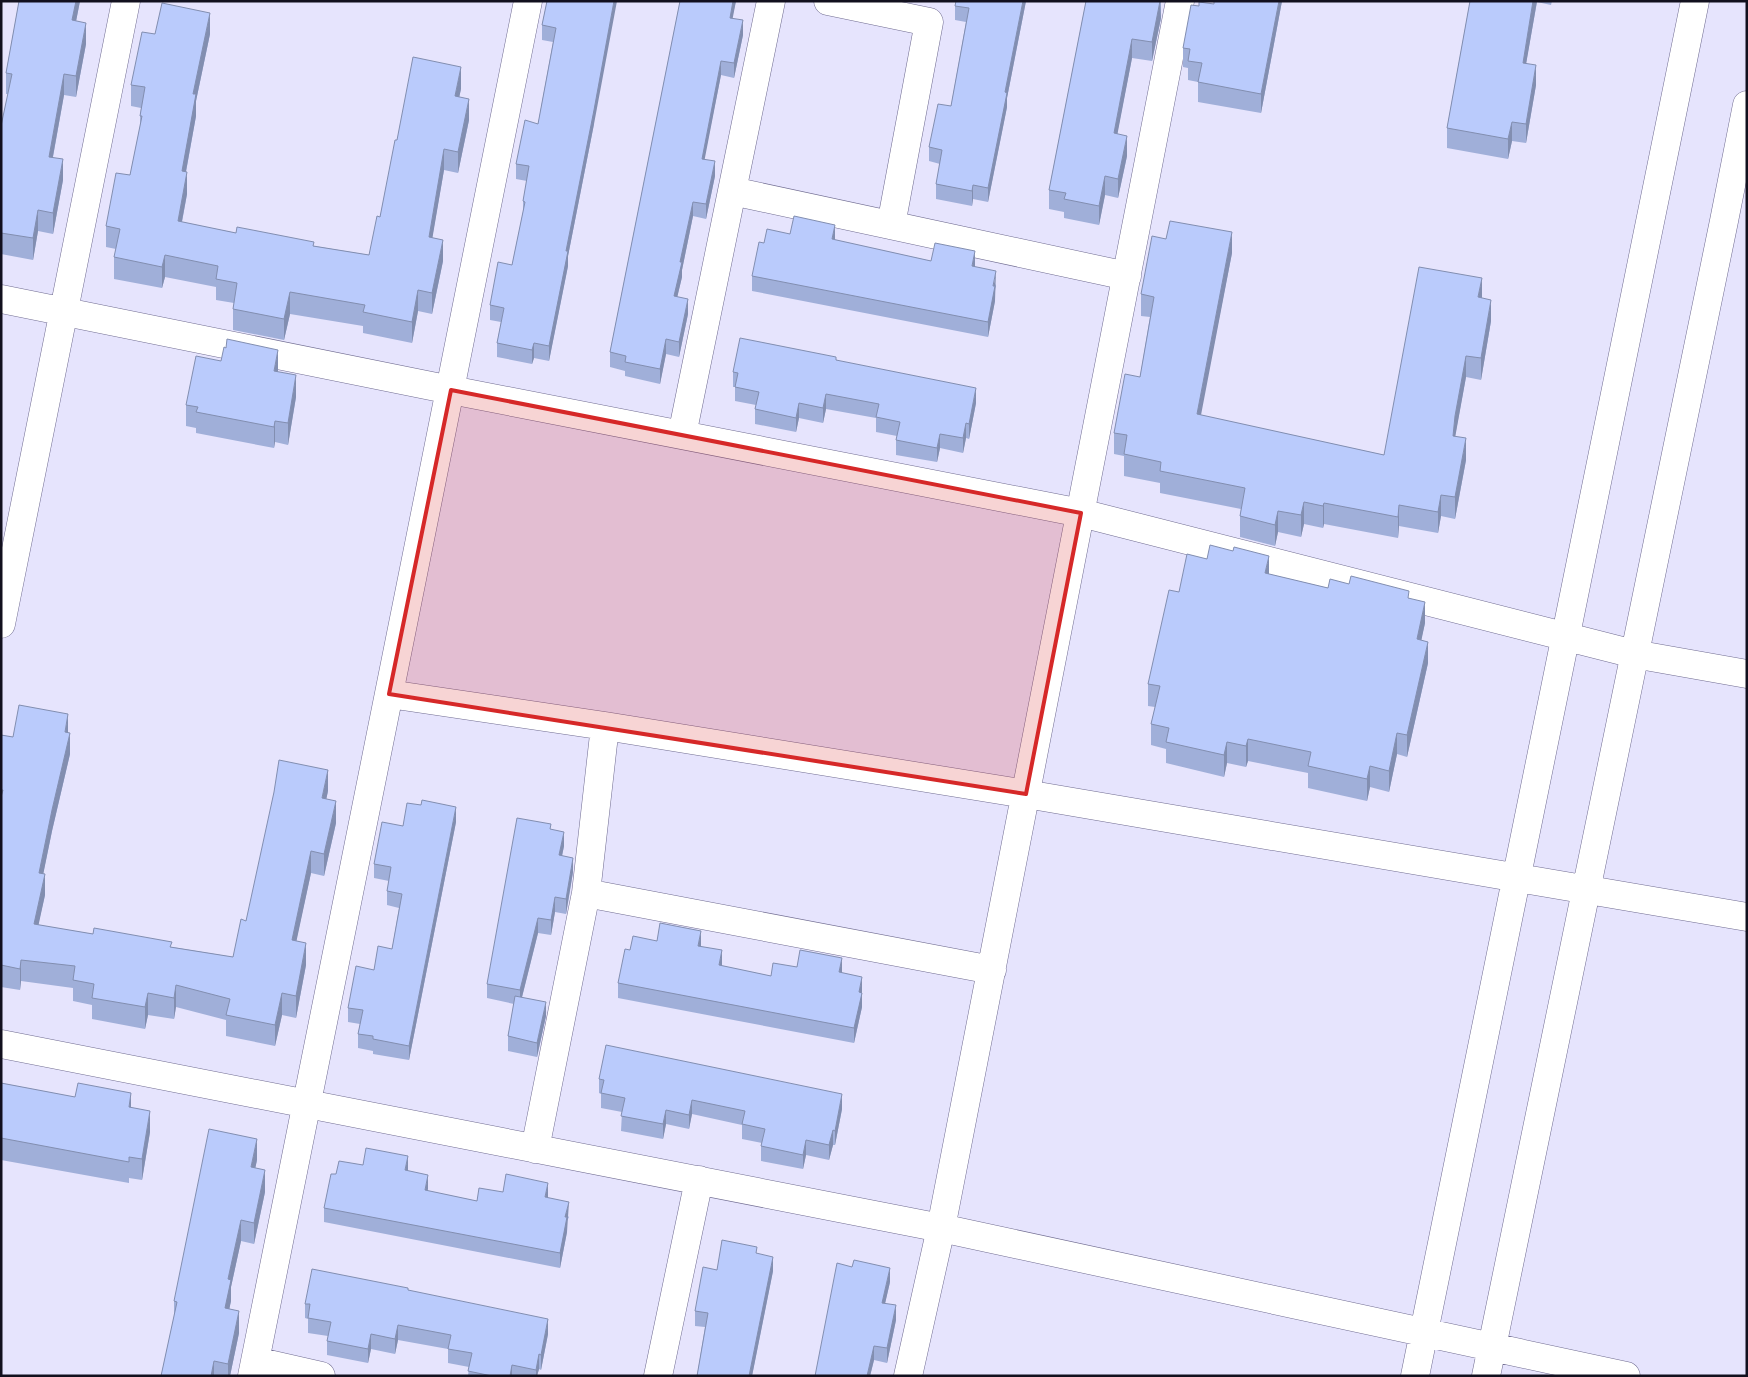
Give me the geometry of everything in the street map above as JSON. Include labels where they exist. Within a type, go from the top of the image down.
[{"type":"street","points":[[1,624],[126,1]]},
{"type":"street","points":[[322,1376],[254,1368],[528,1]]},
{"type":"street","points":[[682,435],[771,1]]},
{"type":"street","points":[[828,1],[931,11],[891,225]]},
{"type":"street","points":[[908,1376],[941,1228],[1180,1]]},
{"type":"street","points":[[1415,1376],[1695,1]]},
{"type":"street","points":[[1486,1376],[1634,654],[1735,224],[1747,104]]},
{"type":"street","points":[[732,191],[1127,276]]},
{"type":"street","points":[[1,299],[450,390],[1081,513],[1634,654],[1747,674]]},
{"type":"street","points":[[389,694],[605,726],[1026,794],[1747,917]]},
{"type":"street","points":[[535,1149],[586,893],[605,726]]},
{"type":"street","points":[[586,893],[992,970]]},
{"type":"street","points":[[1,1044],[941,1228],[1626,1376]]},
{"type":"street","points":[[658,1376],[699,1180]]},
{"type":"highlighted area","points":[[451,390],[1081,513],[1026,794],[389,694]]},
{"type":"building","points":[[19,1],[76,1],[72,20],[86,23],[76,76],[64,74],[49,157],[63,159],[53,213],[38,210],[33,238],[1,233],[1,126],[12,74],[6,73]]},
{"type":"building","points":[[547,1],[614,1],[549,346],[534,343],[532,350],[497,343],[504,308],[490,305],[498,262],[512,265],[525,202],[523,201],[529,166],[516,164],[525,120],[538,124],[556,28],[542,25]]},
{"type":"building","points":[[680,1],[733,1],[730,18],[743,20],[734,63],[721,61],[702,159],[715,161],[706,204],[693,202],[680,262],[682,262],[674,296],[688,299],[679,342],[666,339],[660,369],[625,362],[626,356],[610,352]]},
{"type":"building","points":[[956,1],[1023,1],[988,188],[973,185],[972,191],[936,184],[942,150],[929,147],[938,104],[951,106],[969,8],[955,6]]},
{"type":"building","points":[[1086,1],[1160,1],[1152,42],[1132,39],[1114,133],[1127,136],[1118,179],[1105,176],[1099,206],[1064,199],[1066,193],[1049,190]]},
{"type":"building","points":[[1214,1],[1279,1],[1261,94],[1198,82],[1202,63],[1188,61],[1190,49],[1183,48],[1191,5],[1199,6],[1199,2],[1214,4]]},
{"type":"building","points":[[1470,1],[1533,1],[1523,63],[1536,65],[1526,124],[1512,122],[1508,139],[1447,128]]},
{"type":"building","points":[[162,3],[210,13],[193,94],[196,94],[182,171],[187,172],[178,221],[236,233],[237,227],[314,242],[313,246],[369,255],[377,216],[380,217],[413,57],[461,67],[455,96],[469,99],[458,152],[444,149],[429,237],[443,240],[432,293],[418,290],[412,322],[363,312],[365,305],[290,292],[284,319],[233,309],[237,283],[216,279],[218,266],[165,255],[162,267],[114,257],[120,229],[106,226],[116,173],[130,175],[142,116],[140,116],[145,87],[131,85],[142,32],[155,34]]},
{"type":"building","points":[[794,216],[835,225],[832,239],[931,261],[935,243],[975,251],[972,266],[996,271],[988,322],[752,276],[759,242],[764,243],[767,229],[790,234]]},
{"type":"building","points":[[1170,221],[1232,232],[1197,414],[1384,455],[1419,267],[1482,278],[1478,297],[1491,300],[1481,358],[1466,356],[1455,416],[1453,436],[1466,438],[1455,497],[1441,495],[1438,512],[1399,505],[1398,517],[1324,503],[1323,506],[1304,502],[1301,515],[1278,511],[1275,525],[1240,516],[1245,488],[1160,471],[1161,462],[1124,454],[1127,435],[1114,433],[1125,374],[1140,377],[1154,297],[1141,294],[1152,236],[1166,239]]},
{"type":"building","points":[[740,338],[836,357],[836,360],[976,388],[969,424],[966,423],[963,438],[940,434],[937,448],[896,440],[900,422],[876,417],[879,404],[826,394],[823,408],[799,403],[796,418],[755,409],[759,392],[735,387],[738,373],[733,372]]},
{"type":"building","points":[[227,339],[278,350],[274,371],[296,375],[288,423],[275,421],[274,427],[196,412],[198,407],[186,405],[196,356],[221,361]]},
{"type":"building","points":[[1210,545],[1233,551],[1234,547],[1269,556],[1265,573],[1328,588],[1330,579],[1349,584],[1351,576],[1409,591],[1408,598],[1425,602],[1417,639],[1428,642],[1407,735],[1397,733],[1389,771],[1370,766],[1367,779],[1308,766],[1311,752],[1248,739],[1246,746],[1227,742],[1224,755],[1166,742],[1169,728],[1151,724],[1160,686],[1148,684],[1169,590],[1179,592],[1187,554],[1207,559]]},
{"type":"building","points":[[19,705],[68,714],[65,732],[70,733],[39,873],[45,874],[34,924],[93,934],[94,928],[172,942],[170,947],[233,957],[241,919],[246,921],[274,792],[279,760],[328,770],[322,798],[336,801],[324,854],[311,851],[292,940],[306,943],[296,996],[282,993],[275,1025],[226,1015],[230,999],[176,985],[174,998],[148,993],[145,1007],[92,998],[94,984],[73,980],[75,966],[21,960],[20,969],[1,965],[1,797],[3,790],[1,790],[1,735],[13,737]]},
{"type":"building","points":[[422,800],[456,807],[409,1046],[358,1034],[363,1010],[348,1008],[356,966],[374,970],[378,946],[392,949],[402,894],[387,891],[391,867],[374,864],[382,822],[403,826],[407,803],[421,805]]},
{"type":"building","points":[[517,818],[551,824],[550,829],[564,832],[559,855],[573,858],[566,899],[555,897],[551,920],[538,918],[520,990],[487,984]]},
{"type":"building","points":[[660,923],[701,931],[698,946],[722,950],[719,965],[771,976],[773,963],[797,967],[800,950],[842,958],[839,972],[862,977],[859,992],[862,993],[854,1028],[618,983],[625,949],[630,950],[633,936],[657,941]]},
{"type":"building","points":[[515,996],[546,1002],[537,1043],[508,1036]]},
{"type":"building","points":[[606,1045],[842,1094],[835,1131],[833,1130],[829,1145],[806,1140],[803,1155],[761,1146],[765,1129],[742,1124],[745,1111],[692,1100],[689,1115],[666,1110],[663,1124],[621,1116],[625,1098],[601,1093],[604,1080],[599,1079]]},
{"type":"building","points":[[1,1083],[75,1097],[78,1083],[131,1093],[129,1107],[150,1111],[142,1159],[129,1157],[129,1162],[1,1138]]},
{"type":"building","points":[[209,1129],[257,1139],[251,1167],[265,1170],[254,1223],[241,1220],[228,1279],[231,1280],[225,1308],[239,1311],[228,1364],[214,1361],[211,1376],[161,1376],[177,1302],[174,1301]]},
{"type":"building","points":[[366,1148],[408,1156],[405,1170],[428,1175],[425,1190],[477,1201],[479,1188],[503,1192],[506,1174],[548,1183],[545,1197],[569,1202],[560,1253],[324,1208],[331,1174],[336,1174],[339,1161],[363,1165]]},
{"type":"building","points":[[722,1240],[757,1247],[756,1253],[773,1257],[749,1376],[697,1376],[708,1313],[695,1311],[703,1267],[717,1270]]},
{"type":"building","points":[[854,1260],[890,1268],[882,1303],[896,1305],[887,1348],[874,1346],[867,1376],[815,1376],[837,1263],[852,1267]]},
{"type":"building","points":[[312,1269],[548,1319],[536,1370],[512,1365],[510,1376],[492,1376],[468,1371],[472,1353],[448,1349],[451,1335],[398,1325],[395,1339],[371,1334],[368,1349],[327,1341],[331,1322],[308,1318],[310,1304],[305,1304]]}]
